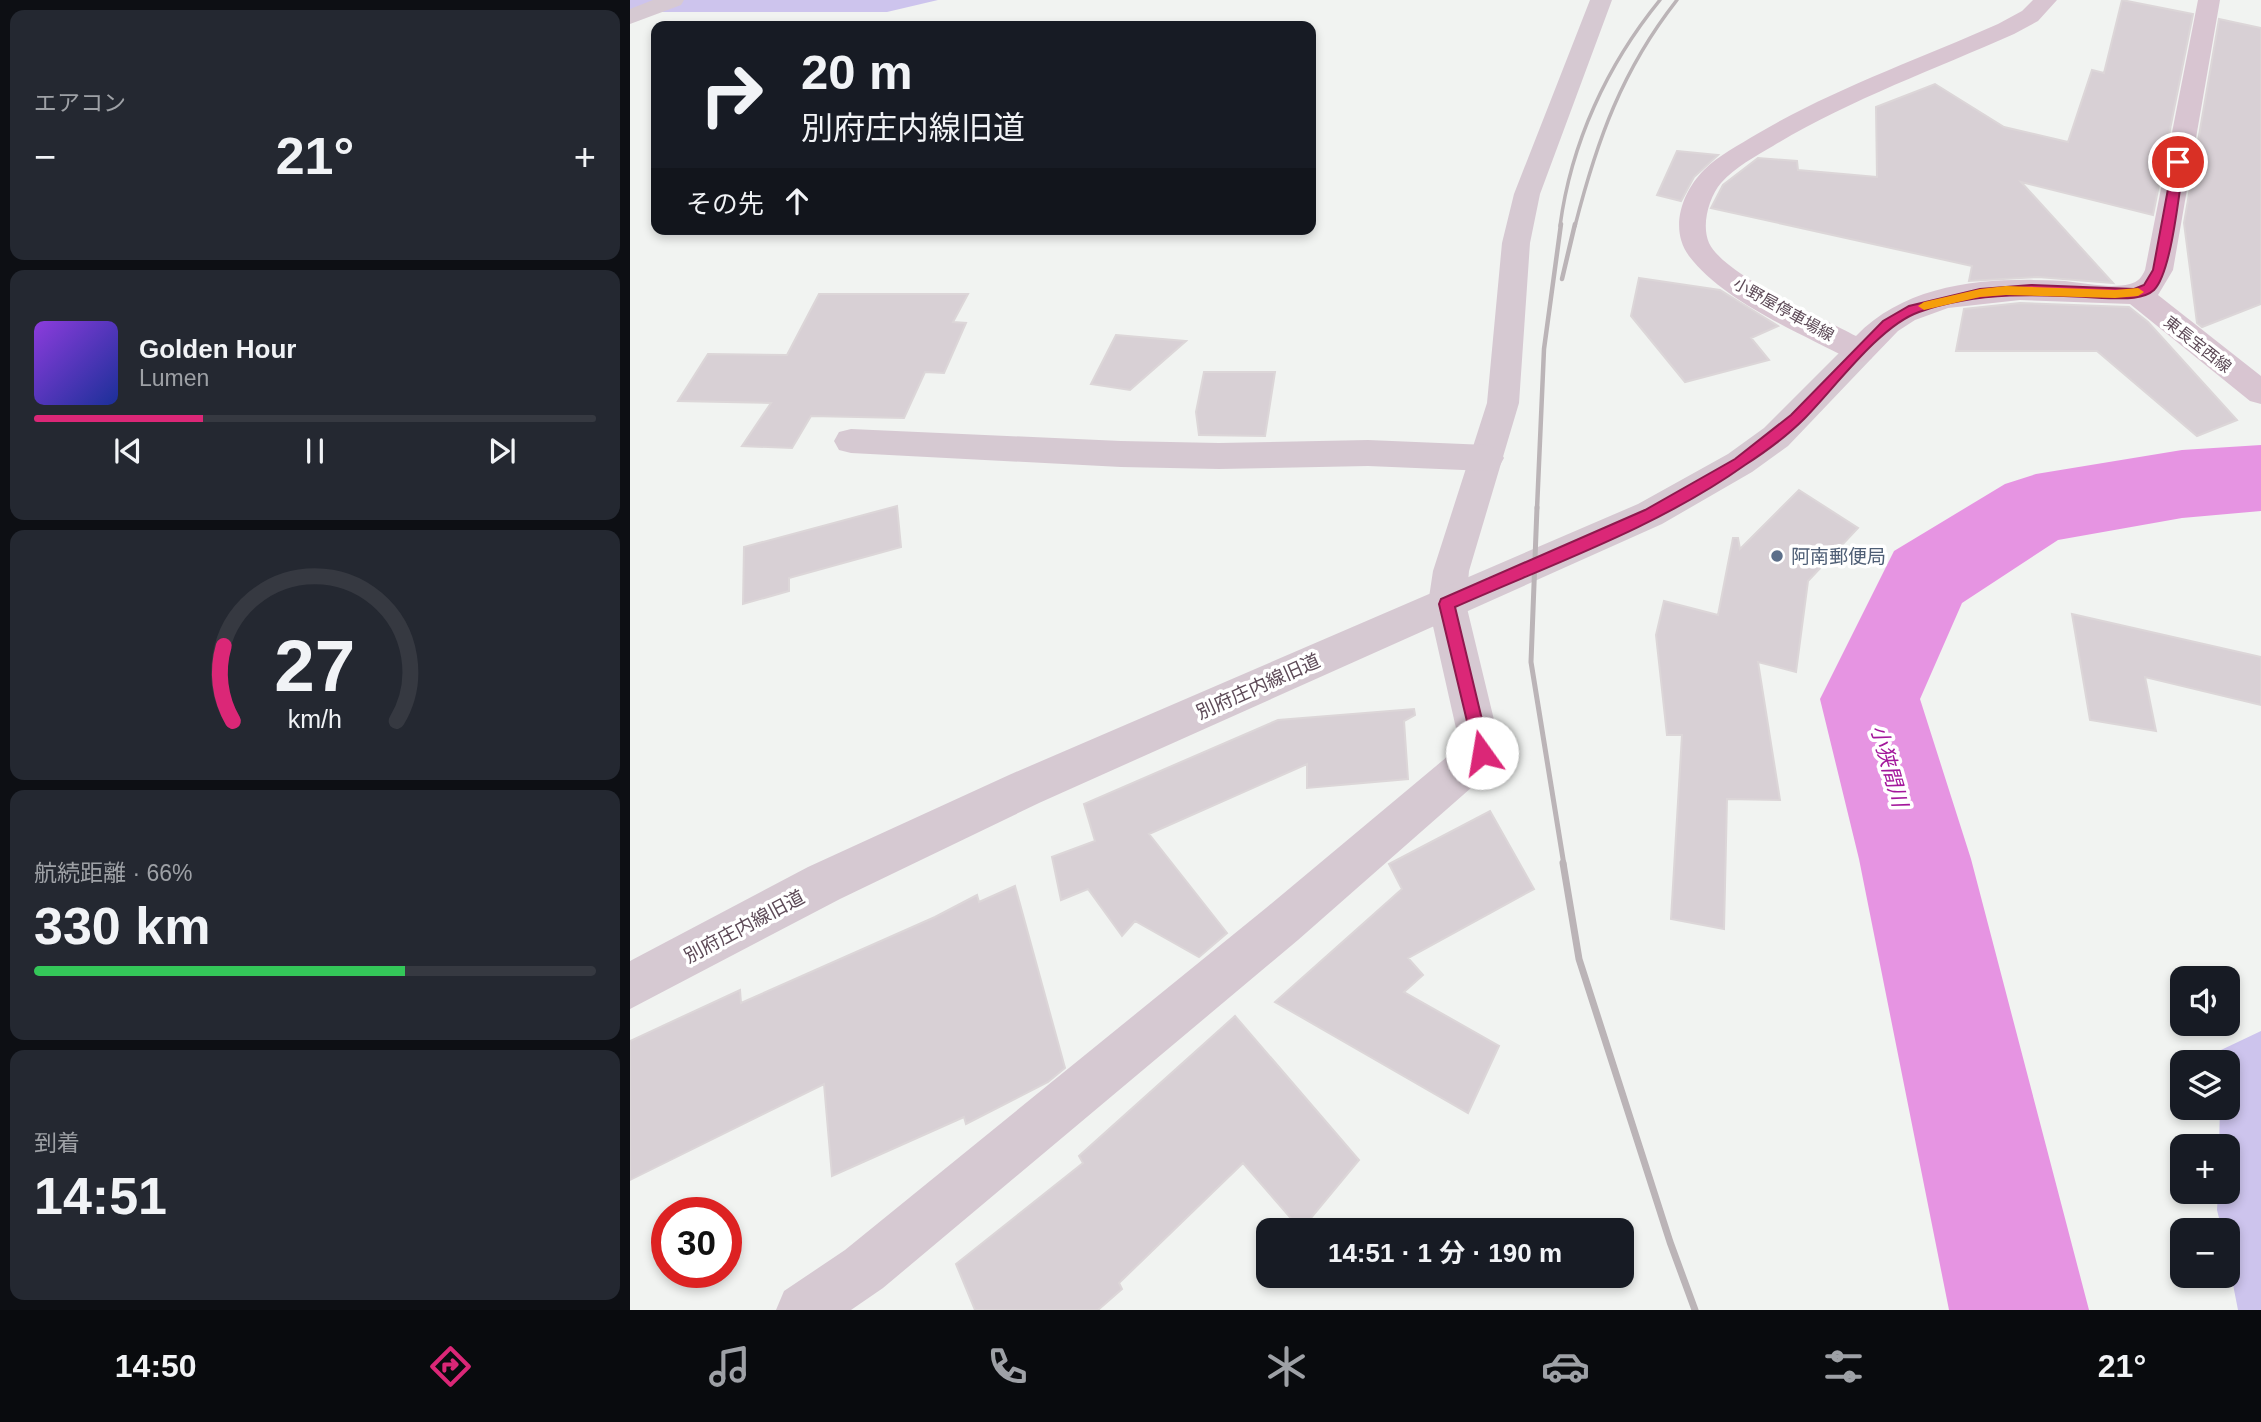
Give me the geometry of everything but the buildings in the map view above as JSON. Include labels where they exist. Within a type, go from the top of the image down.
[{"type":"main road","name":"小野屋停車場線","points":[[1860,351],[1738,284],[1706,260],[1691,232],[1695,207],[1701,194],[1713,176],[1798,120],[2006,29],[2030,16],[2046,0]]},
{"type":"main road","points":[[1860,351],[1899,316],[1932,303],[1958,297],[2031,289],[2136,293],[2149,288],[2159,270],[2209,0]]},
{"type":"main road","name":"東長宝西線","points":[[2136,293],[2261,393]]},
{"type":"street","points":[[630,17],[673,0]]},
{"type":"street","points":[[803,1310],[864,1269],[1282,924],[1482,753],[1447,604],[1451,571],[1503,403],[1516,243],[1527,194],[1601,0]]},
{"type":"street","name":"別府庄内線旧道","points":[[630,986],[824,883],[1024,789],[1650,514],[1740,463],[1796,419],[1860,351]]},
{"type":"street","points":[[851,441],[1121,454],[1219,456],[1368,453],[1487,458]]},
{"type":"shaded area","points":[[630,0],[938,0],[887,12],[630,12]]},
{"type":"shaded area","points":[[2261,1031],[2261,1310],[2238,1310],[2234,1288],[2240,1288],[2240,1218],[2219,1218],[2217,1210],[2217,1204],[2240,1204],[2240,1134],[2219,1134],[2220,1120],[2240,1120],[2240,1050],[2221,1050]]},
{"type":"waterway","name":"小狭間川","points":[[2019,1310],[1915,859],[1870,699],[1927,578],[2036,509],[2182,484],[2261,478]]},
{"type":"railway","points":[[1560,226],[1573,165],[1594,106],[1624,51],[1660,0]]},
{"type":"railway","points":[[1575,226],[1602,135],[1626,80],[1677,0]]},
{"type":"railway","points":[[1537,509],[1544,349],[1561,224]]},
{"type":"railway","points":[[1562,279],[1575,224]]},
{"type":"railway","points":[[1537,507],[1531,662],[1564,865]]},
{"type":"railway","points":[[1563,863],[1579,959],[1670,1242],[1695,1310]]},
{"type":"slow traffic","points":[[1924,306],[2006,290],[2115,294],[2138,292]]},
{"type":"place","name":"阿南郵便局","points":[[1777,556]]},
{"type":"route","points":[[1482,753],[1447,604],[1650,514],[1740,463],[1796,419],[1887,324],[1914,309],[1980,293],[2006,290],[2115,294],[2136,293],[2149,288],[2159,270],[2178,162]]}]
